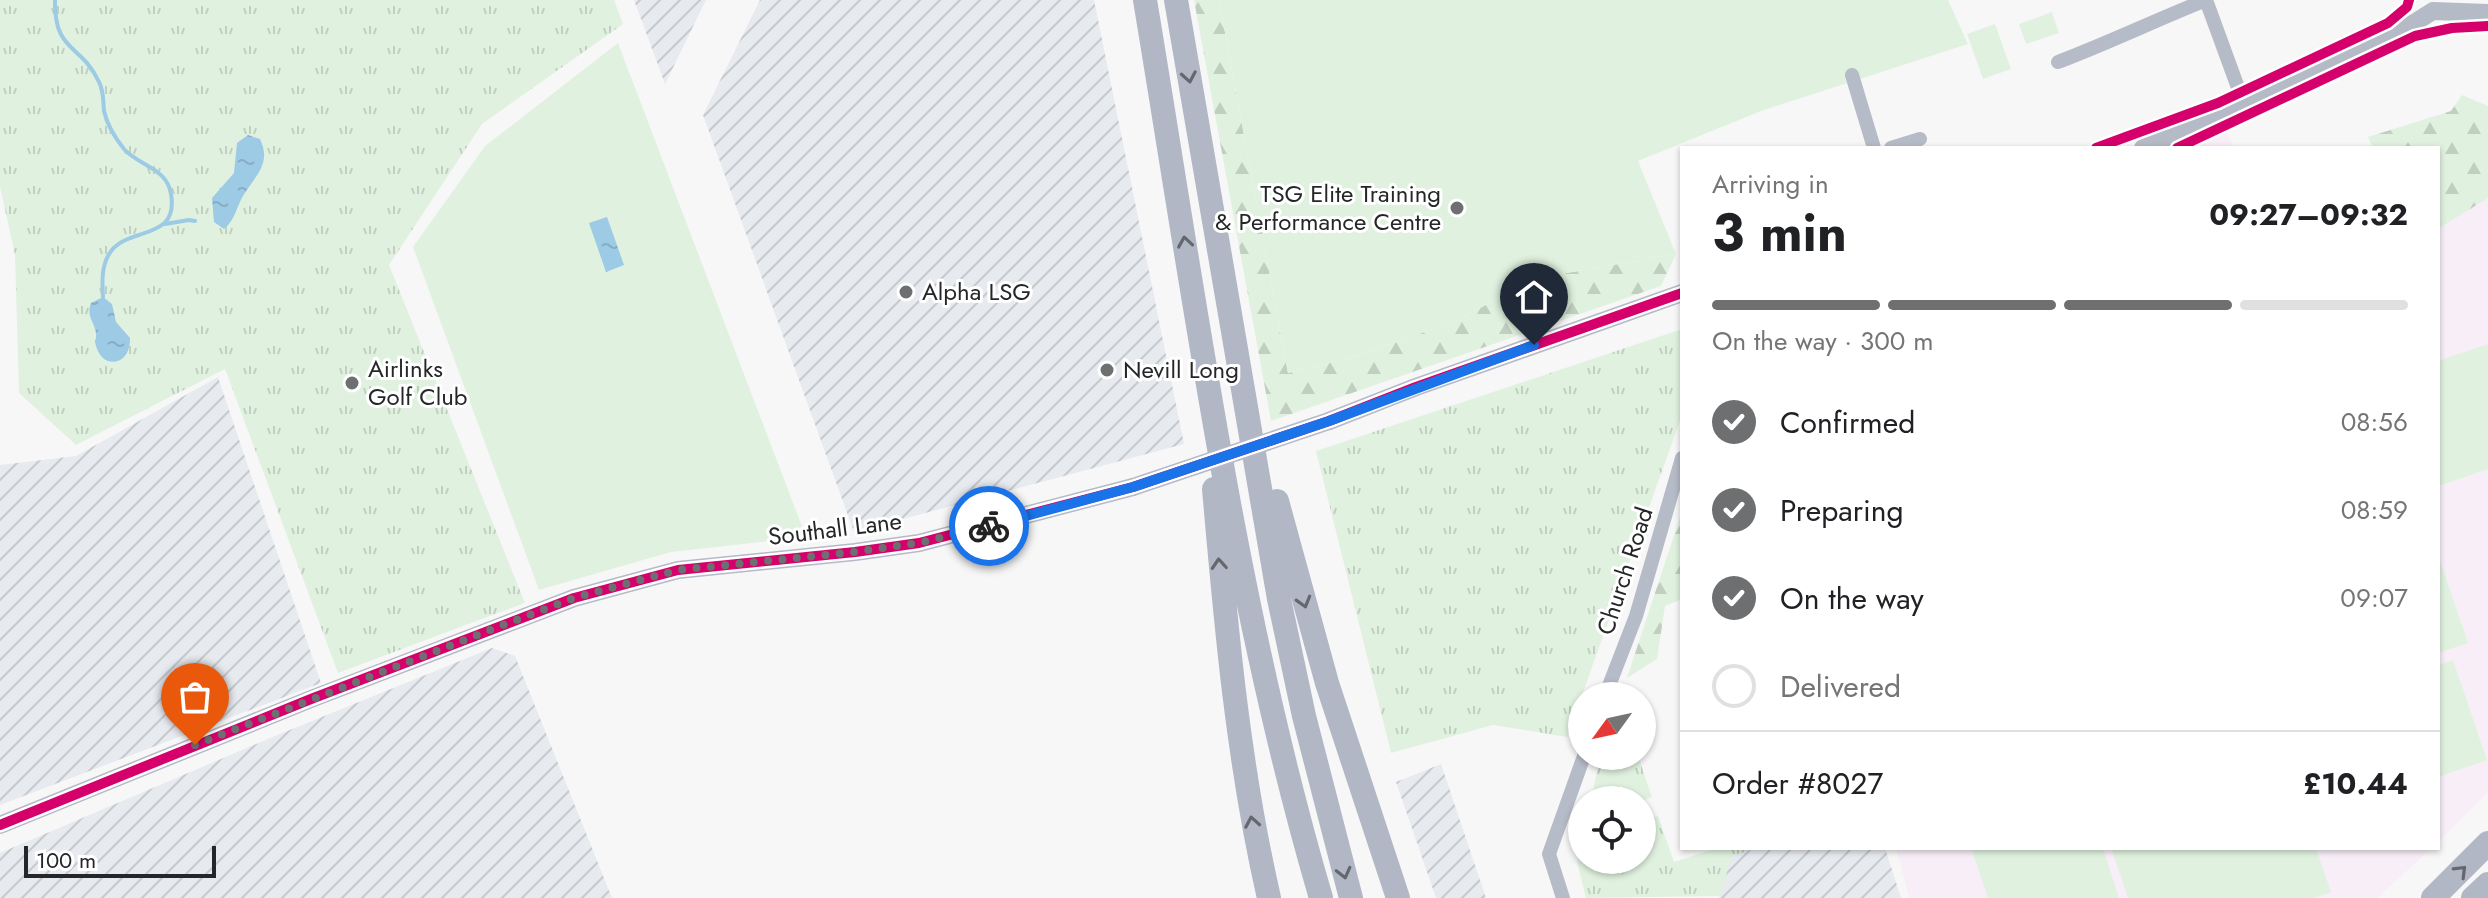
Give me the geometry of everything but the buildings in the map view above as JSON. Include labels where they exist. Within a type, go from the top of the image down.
[{"type":"highway","points":[[1145,0],[1198,319],[1259,652],[1290,788],[1321,898]]},
{"type":"highway","points":[[1176,0],[1290,652],[1351,898]]},
{"type":"highway","points":[[1229,309],[1294,569],[1327,683],[1398,898]]},
{"type":"highway","points":[[1198,319],[1230,669],[1252,822],[1269,898]]},
{"type":"highway","points":[[2433,898],[2488,843]]},
{"type":"highway","points":[[2473,898],[2488,884]]},
{"type":"street","points":[[2058,62],[2129,35],[2143,25],[2206,0],[2244,104]]},
{"type":"street","points":[[2148,146],[2414,23],[2431,5],[2488,13]]},
{"type":"street","points":[[1852,75],[1873,146]]},
{"type":"street","points":[[1897,146],[1920,139]]},
{"type":"street","name":"Southall Lane","points":[[0,825],[311,699],[574,598],[678,570],[919,543],[1133,487],[1329,421],[1680,294]]},
{"type":"street","name":"Church Road","points":[[1610,682],[1636,616],[1680,465]]},
{"type":"street","points":[[1563,898],[1549,854],[1579,770]]},
{"type":"shaded area","points":[[634,0],[706,0],[665,84]]},
{"type":"shaded area","points":[[760,0],[1094,0],[1184,444],[854,532],[703,115]]},
{"type":"shaded area","points":[[2227,131],[2233,146],[2192,146]]},
{"type":"shaded area","points":[[2488,198],[2488,792],[2440,840],[2440,228]]},
{"type":"shaded area","points":[[218,377],[321,683],[0,805],[0,465],[76,456]]},
{"type":"shaded area","points":[[492,648],[515,656],[612,898],[0,898],[0,853]]},
{"type":"shaded area","points":[[1441,764],[1486,898],[1436,898],[1396,782]]},
{"type":"shaded area","points":[[1729,850],[1886,850],[1901,898],[1717,898],[1721,896],[1706,858]]},
{"type":"shaded area","points":[[1897,850],[2430,850],[2377,898],[1909,898]]},
{"type":"green space","points":[[0,0],[614,0],[623,24],[482,124],[389,265],[525,603],[338,673],[225,369],[76,445],[19,393],[15,255],[0,187]]},
{"type":"green space","points":[[1194,0],[1219,0],[1288,373],[1353,357],[1459,320],[1532,279],[1676,254],[1661,286],[1271,421]]},
{"type":"green space","name":"TSG Elite Training & Performance Centre","points":[[1219,0],[1948,0],[1968,44],[1761,111],[1638,161],[1676,254],[1532,279],[1459,320],[1353,357],[1288,373]]},
{"type":"green space","points":[[2052,12],[2059,33],[2026,44],[2019,24]]},
{"type":"green space","points":[[1995,24],[2011,69],[1983,79],[1967,34]]},
{"type":"green space","points":[[618,43],[806,537],[671,552],[539,590],[413,247],[485,146]]},
{"type":"green space","points":[[2462,95],[2488,106],[2488,198],[2440,228],[2440,146],[2372,146],[2368,137],[2451,111]]},
{"type":"green space","points":[[1680,330],[1680,421],[1587,682],[1568,682],[1567,737],[1493,725],[1391,753],[1316,451]]},
{"type":"green space","points":[[2488,344],[2488,469],[2440,485],[2440,360]]},
{"type":"green space","points":[[1680,517],[1680,600],[1665,606],[1657,659],[1627,678]]},
{"type":"green space","points":[[2440,561],[2468,643],[2440,652]]},
{"type":"green space","points":[[2453,660],[2487,760],[2440,776],[2440,664]]},
{"type":"green space","points":[[1597,770],[1643,770],[1648,786],[1594,786]]},
{"type":"green space","points":[[1656,817],[1674,862],[1711,850],[1750,850],[1731,856],[1721,896],[1586,898],[1580,874],[1656,874]]},
{"type":"green space","points":[[1972,850],[2104,850],[2119,898],[1988,898]]},
{"type":"green space","points":[[2112,850],[2317,850],[2331,892],[2314,898],[2128,898]]},
{"type":"water","points":[[248,135],[260,139],[263,163],[224,229],[214,222],[212,198],[234,173],[237,143]]},
{"type":"water","points":[[607,217],[624,265],[606,272],[589,223]]},
{"type":"water","points":[[103,297],[112,304],[116,322],[130,338],[126,354],[116,362],[104,359],[95,343],[96,333],[90,308],[91,303]]},
{"type":"waterway","points":[[55,0],[59,30],[99,82],[105,116],[115,136],[130,155],[164,178],[171,194],[172,209],[161,226],[120,243],[108,255],[103,273],[103,297]]},
{"type":"waterway","points":[[165,224],[195,221]]},
{"type":"cycle path","points":[[2101,146],[2218,103],[2388,23],[2407,7],[2409,0]]},
{"type":"cycle path","points":[[2181,146],[2415,36],[2452,28],[2488,26]]},
{"type":"cycle path","points":[[0,825],[311,699],[574,598],[678,570],[919,543],[1133,487],[1329,421],[1680,294]]},
{"type":"way so far","points":[[195,745],[574,598],[678,570],[919,543],[989,526]]},
{"type":"place","name":"TSG Elite Training & Performance Centre","points":[[1457,208]]},
{"type":"place","name":"Alpha LSG","points":[[906,292]]},
{"type":"place","name":"Nevill Long","points":[[1107,370]]},
{"type":"place","name":"Airlinks Golf Club","points":[[352,383]]},
{"type":"route","points":[[989,526],[1133,487],[1329,421],[1534,345]]}]
